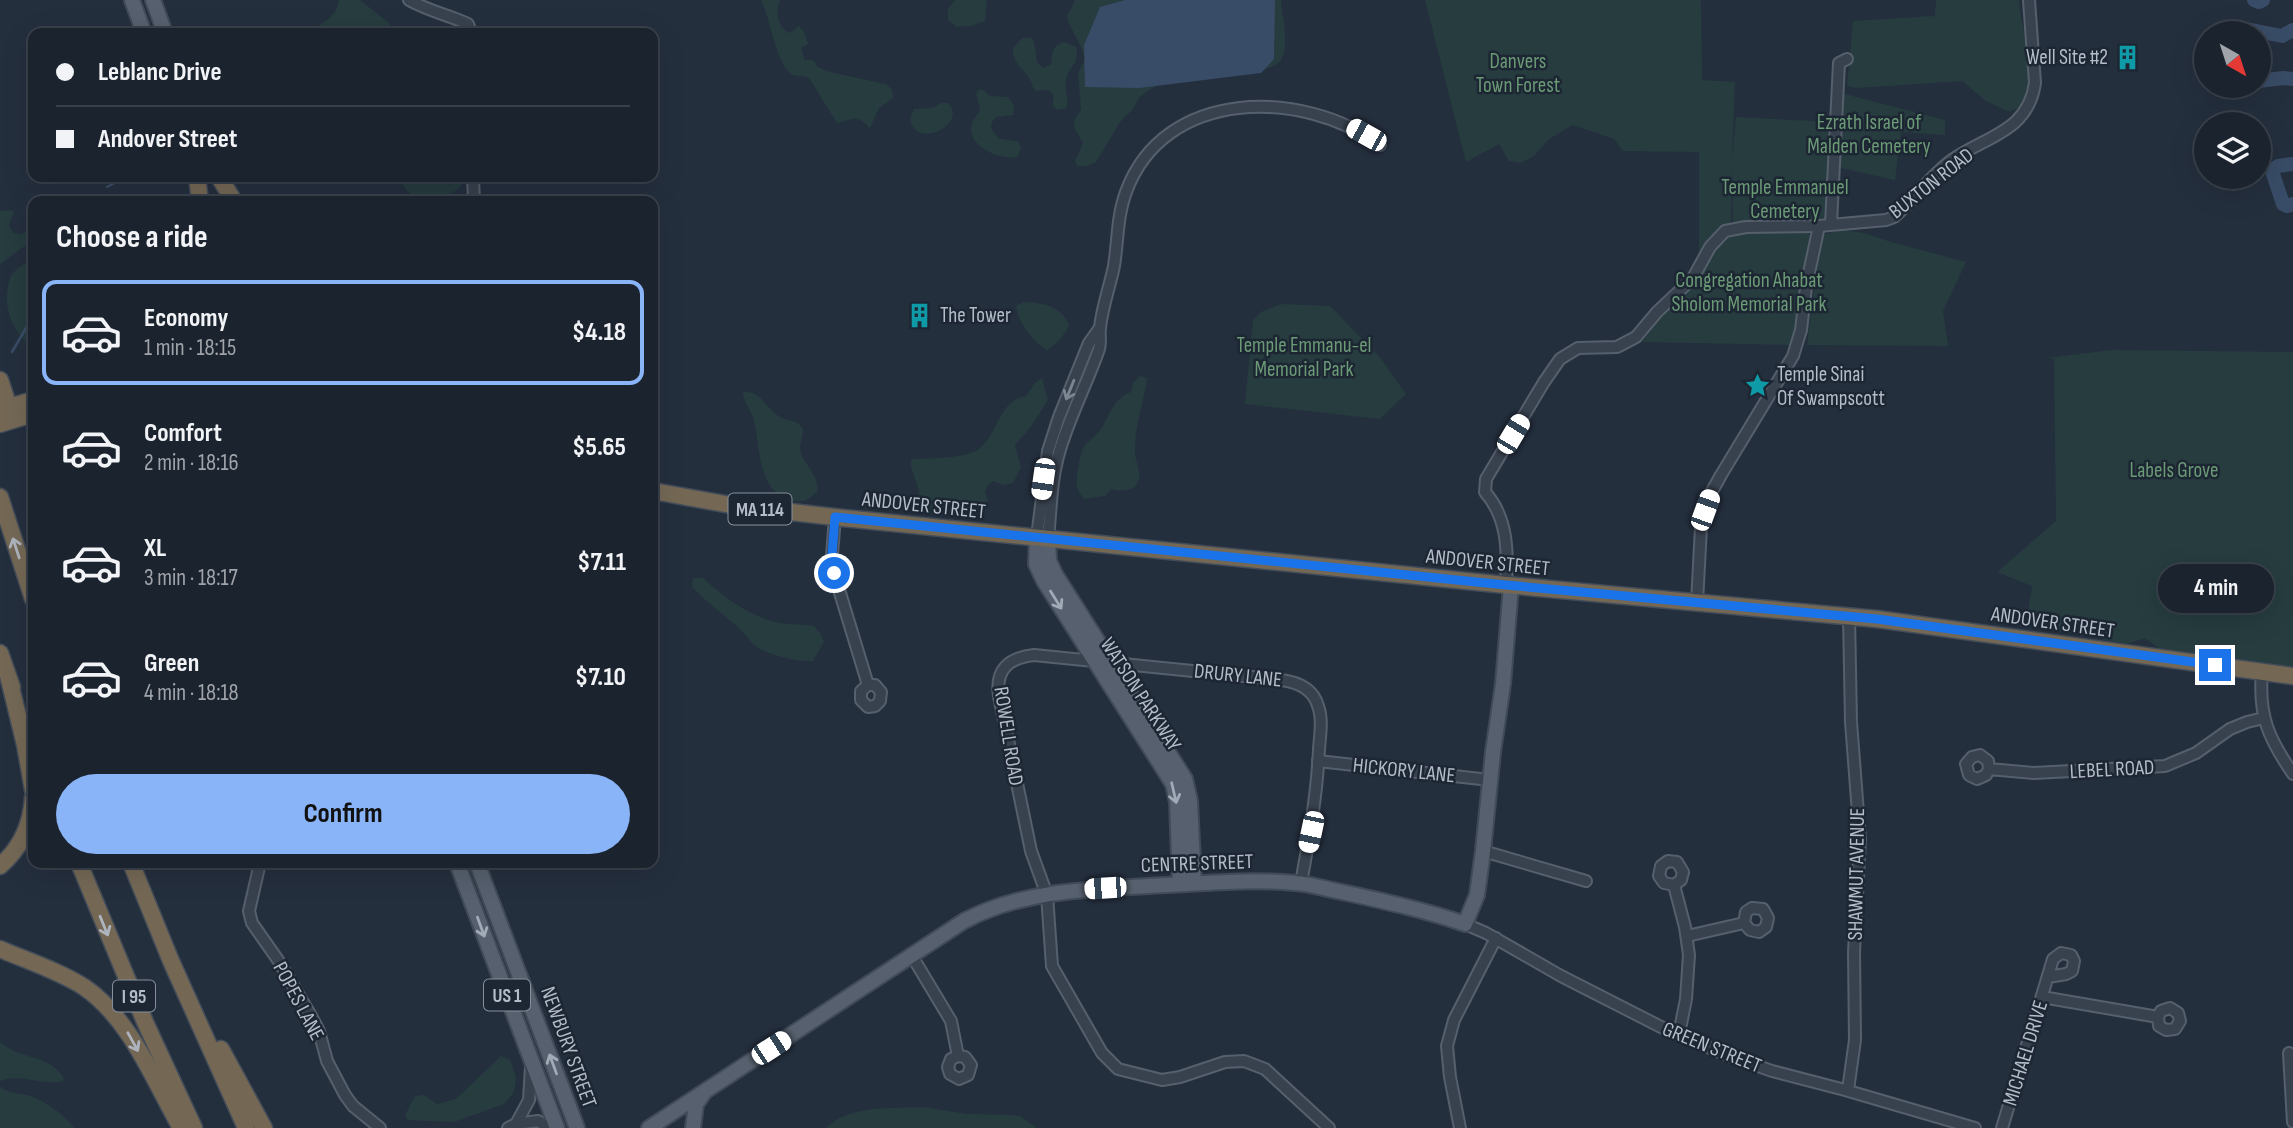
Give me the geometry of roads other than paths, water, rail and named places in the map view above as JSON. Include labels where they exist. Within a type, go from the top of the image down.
[{"type":"highway","points":[[0,380],[3,416]]},
{"type":"highway","points":[[3,416],[28,403]]},
{"type":"highway","points":[[3,416],[28,417]]},
{"type":"highway","name":"ANDOVER STREET","points":[[658,483],[679,495]]},
{"type":"highway","name":"ANDOVER STREET","points":[[658,492],[731,505],[835,517],[1508,586],[1849,616],[2293,676]]},
{"type":"highway","points":[[0,497],[28,584]]},
{"type":"highway","points":[[0,653],[28,732]]},
{"type":"highway","points":[[9,679],[28,762]]},
{"type":"highway","points":[[0,866],[15,852],[28,824]]},
{"type":"highway","name":"I 95","points":[[81,868],[139,1009],[194,1128]]},
{"type":"highway","name":"I 95","points":[[133,868],[171,961],[246,1128]]},
{"type":"highway","points":[[0,949],[69,979],[106,1006],[127,1032],[181,1128]]},
{"type":"highway","points":[[171,961],[264,1128]]},
{"type":"main road","points":[[132,0],[142,28]]},
{"type":"main road","points":[[153,0],[163,28]]},
{"type":"main road","name":"WATSON PARKWAY","points":[[1043,537],[1035,555],[1040,574],[1173,784],[1187,884]]},
{"type":"main road","name":"WATSON PARKWAY","points":[[1043,537],[1052,568],[1185,779],[1190,801],[1187,884]]},
{"type":"main road","points":[[1465,925],[1477,895],[1483,851],[1503,684],[1508,586]]},
{"type":"main road","name":"NEWBURY STREET","points":[[459,868],[557,1128]]},
{"type":"main road","name":"NEWBURY STREET","points":[[479,868],[578,1128]]},
{"type":"main road","name":"CENTRE STREET","points":[[649,1128],[982,911],[1024,899],[1063,891],[1187,884],[1301,883],[1368,897],[1465,925]]},
{"type":"main road","points":[[692,1128],[696,1104],[707,1090]]},
{"type":"main road","points":[[676,1128],[673,1112],[692,1128]]},
{"type":"street","points":[[410,0],[467,28]]},
{"type":"street","name":"BUXTON ROAD","points":[[1508,586],[1505,537],[1496,504],[1485,492],[1486,479],[1560,359],[1578,348],[1618,347],[1636,337],[1657,312],[1693,278],[1710,247],[1725,231],[1746,226],[1819,226],[1894,217],[1952,160],[2011,127],[2020,117],[2033,96],[2035,83],[2029,0]]},
{"type":"street","points":[[1831,224],[1839,63],[1846,59]]},
{"type":"street","points":[[1043,537],[1059,454],[1069,421],[1100,347],[1100,329],[1114,265],[1121,208],[1133,175],[1143,160],[1178,129],[1204,117],[1233,109],[1274,106],[1337,120],[1380,145]]},
{"type":"street","points":[[1697,603],[1701,527],[1705,510],[1721,475],[1793,356],[1801,330],[1806,287],[1819,226]]},
{"type":"street","points":[[835,517],[832,555],[834,573],[868,685]]},
{"type":"street","name":"SHAWMUT AVENUE","points":[[1848,1090],[1855,1040],[1854,952],[1860,839],[1851,722],[1849,616]]},
{"type":"street","name":"ROWELL ROAD","points":[[1047,895],[1031,851],[1016,787],[998,681],[1003,669],[1019,657],[1034,655],[1094,659]]},
{"type":"street","name":"DRURY LANE","points":[[1094,659],[1296,682],[1309,691],[1318,706],[1320,716],[1311,832],[1301,883]]},
{"type":"street","points":[[2262,672],[2261,698],[2264,718],[2272,741],[2293,775]]},
{"type":"street","name":"LEBEL ROAD","points":[[1989,769],[2034,772],[2165,766],[2196,753],[2238,725],[2264,718]]},
{"type":"street","name":"HICKORY LANE","points":[[1318,761],[1490,779]]},
{"type":"street","points":[[1483,851],[1586,880]]},
{"type":"street","name":"POPES LANE","points":[[259,868],[249,911],[252,923],[310,1014],[319,1031],[327,1061],[345,1095],[353,1106],[380,1128]]},
{"type":"street","points":[[1674,885],[1689,955],[1688,982],[1679,1034]]},
{"type":"street","points":[[1047,895],[1052,966],[1111,1064],[1127,1073],[1169,1080],[1225,1062],[1253,1063],[1265,1069],[1329,1128]]},
{"type":"street","points":[[1687,936],[1744,923]]},
{"type":"street","name":"GREEN STREET","points":[[1465,925],[1496,938],[1562,976],[1679,1034],[1772,1071],[1848,1090],[1975,1128]]},
{"type":"street","points":[[1460,1128],[1447,1046],[1454,1020],[1496,938]]},
{"type":"street","points":[[912,956],[951,1021],[958,1056]]},
{"type":"street","name":"MICHAEL DRIVE","points":[[2002,1128],[2048,977]]},
{"type":"street","points":[[2042,997],[2158,1017]]},
{"type":"street","points":[[2289,1053],[2293,1122]]},
{"type":"street","points":[[512,1126],[529,1100],[532,1062]]},
{"type":"street","points":[[512,1126],[538,1121],[549,1128]]},
{"type":"water","points":[[1125,0],[1275,0],[1274,59],[1261,73],[1139,88],[1085,87],[1084,45],[1100,7]]},
{"type":"waterway","points":[[2254,0],[2263,0]]},
{"type":"waterway","points":[[2272,34],[2282,36],[2293,30]]},
{"type":"waterway","points":[[2272,79],[2293,79]]},
{"type":"waterway","points":[[2293,164],[2278,166],[2273,174],[2283,204],[2293,204]]},
{"type":"waterway","points":[[107,187],[116,182]]},
{"type":"waterway","points":[[12,352],[28,325]]},
{"type":"place","name":"Well Site #2","points":[[2128,57]]},
{"type":"place","name":"The Tower","points":[[920,315]]},
{"type":"place","name":"Temple Sinai Of Swampscott","points":[[1757,386]]},
{"type":"park label","name":"Danvers Town Forest","points":[[1518,73]]},
{"type":"park label","name":"Ezrath Israel of Malden Cemetery","points":[[1869,134]]},
{"type":"park label","name":"Temple Emmanuel Cemetery","points":[[1785,199]]},
{"type":"park label","name":"Congregation Ahabat Sholom Memorial Park","points":[[1749,292]]},
{"type":"park label","name":"Temple Emmanu-el Memorial Park","points":[[1304,357]]},
{"type":"park label","name":"Labels Grove","points":[[2174,470]]}]
